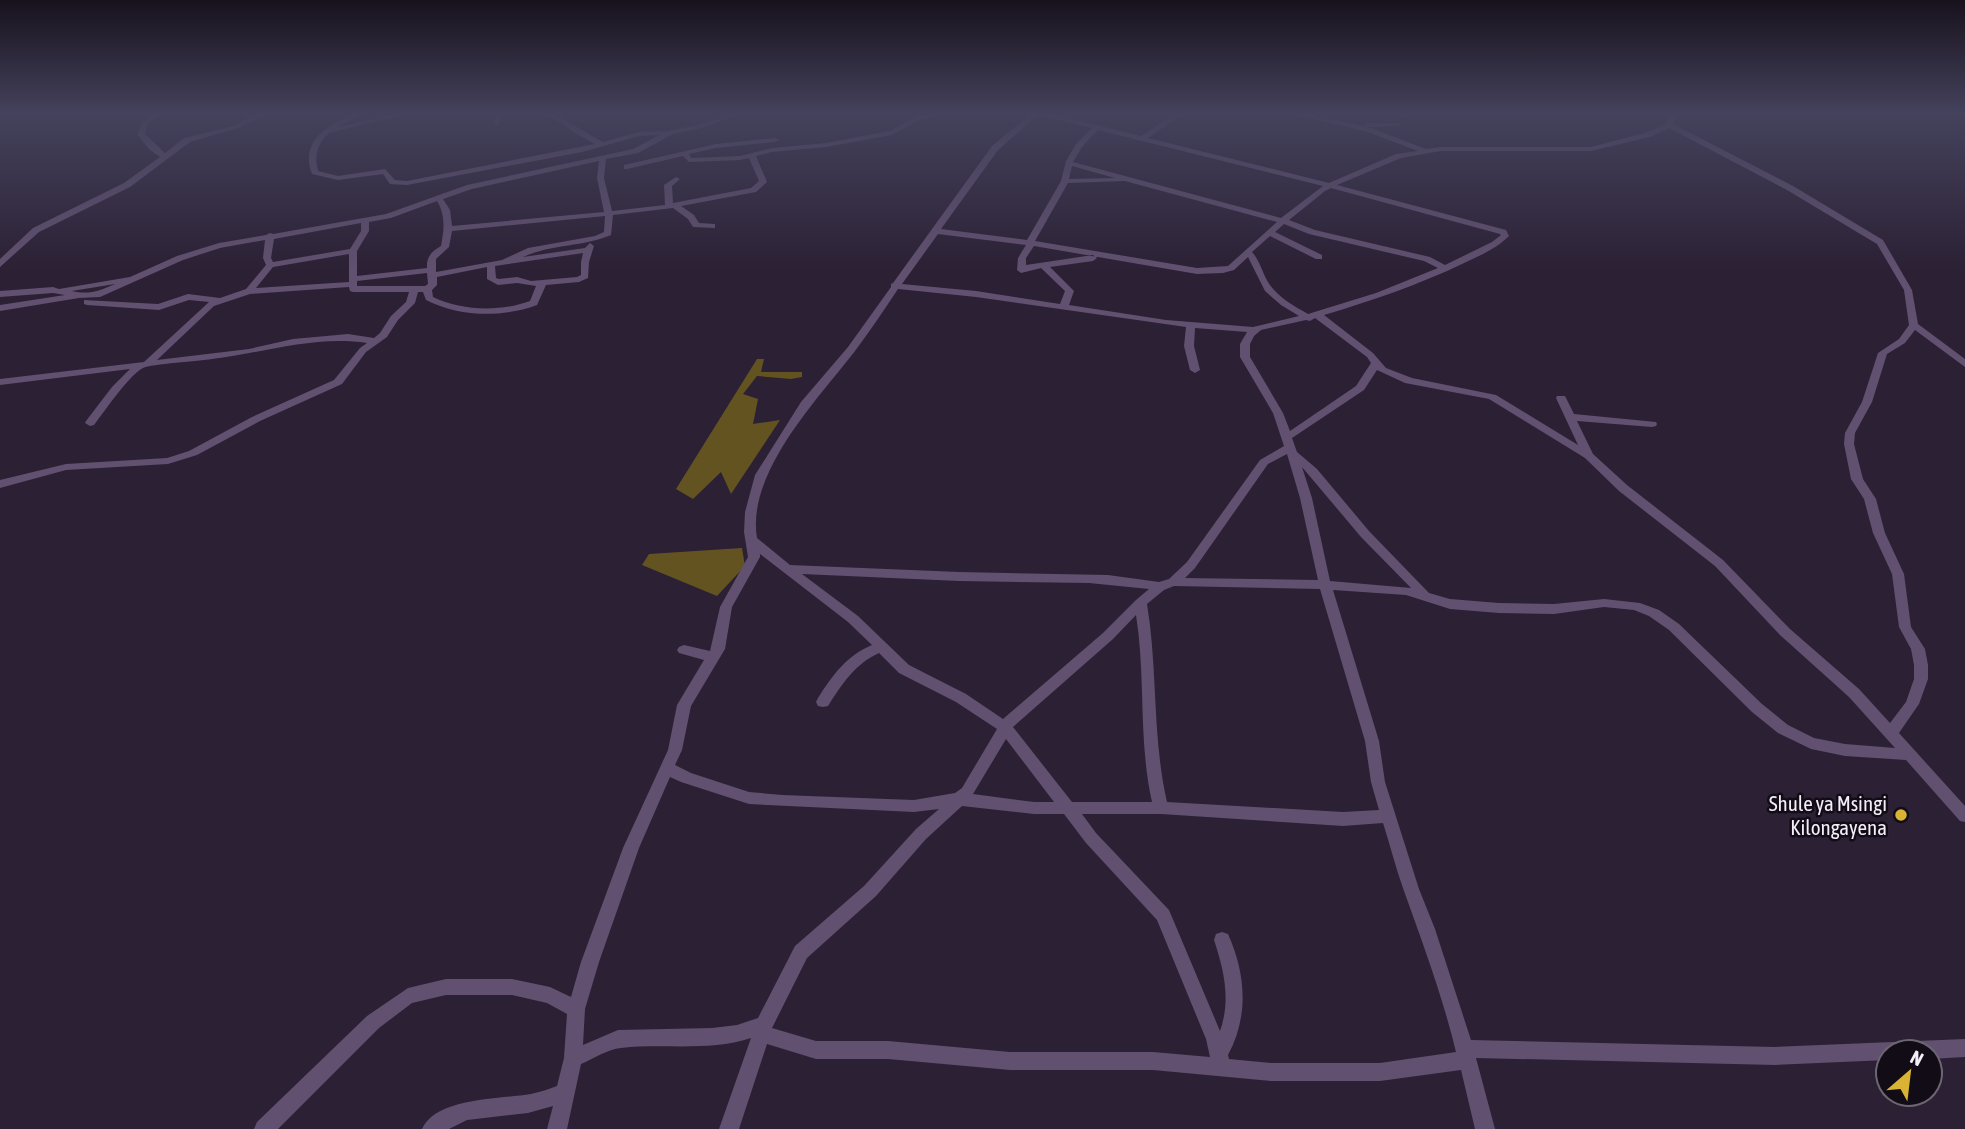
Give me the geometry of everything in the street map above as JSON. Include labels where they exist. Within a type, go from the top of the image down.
[{"type":"street","points":[[0,264],[36,230],[127,185],[152,166]]},
{"type":"street","points":[[314,166],[315,172],[338,178],[385,171],[391,180],[397,183],[500,166]]},
{"type":"street","points":[[0,294],[104,293],[199,252],[270,235],[403,212],[470,187],[575,166]]},
{"type":"street","points":[[500,264],[531,250],[608,233],[609,214],[599,177],[602,166]]},
{"type":"street","points":[[627,167],[632,166]]},
{"type":"street","points":[[449,229],[671,206],[757,189],[763,182],[756,166]]},
{"type":"street","points":[[557,1129],[573,1058],[576,1009],[631,848],[675,750],[684,705],[721,642],[726,607],[746,576],[754,557],[750,532],[755,492],[772,456],[805,404],[851,349],[982,166]]},
{"type":"street","points":[[1068,166],[1065,181],[1022,258],[1021,269],[1080,259],[1118,258]]},
{"type":"street","points":[[1078,166],[1283,221],[1312,232],[1427,258],[1446,269]]},
{"type":"street","points":[[894,286],[976,294],[1191,326],[1254,330],[1314,317],[1446,269],[1495,244],[1505,236],[1503,232],[1248,166]]},
{"type":"street","points":[[934,231],[1031,243],[1197,271],[1214,271],[1231,268],[1269,232],[1329,186],[1376,166]]},
{"type":"street","points":[[1747,166],[1880,242],[1908,290],[1914,310],[1914,326],[1902,341],[1883,353],[1867,402],[1850,433],[1849,444],[1857,479],[1870,499],[1880,533],[1898,574],[1905,627],[1918,649],[1921,666],[1921,679],[1912,704],[1892,732]]},
{"type":"street","points":[[671,206],[668,185],[676,179]]},
{"type":"street","points":[[1065,181],[1129,180]]},
{"type":"street","points":[[365,220],[365,231],[353,251],[355,290],[427,289],[433,285],[431,258],[434,252],[445,247],[449,229],[448,213],[439,199]]},
{"type":"street","points":[[671,206],[691,217],[696,225],[712,226]]},
{"type":"street","points":[[1269,232],[1319,257]]},
{"type":"street","points":[[270,235],[267,258],[270,265]]},
{"type":"street","points":[[490,265],[493,271],[491,279],[494,281],[517,280],[530,284],[585,277],[585,262],[590,250],[589,239]]},
{"type":"street","points":[[61,295],[159,307],[188,297],[218,300],[249,291],[432,273],[590,250]]},
{"type":"street","points":[[249,291],[270,265],[353,251]]},
{"type":"street","points":[[1248,252],[1272,293],[1364,350],[1376,363],[1395,376],[1492,397],[1545,432],[1590,456],[1629,493],[1719,563],[1784,632],[1854,693],[1892,732],[1965,816]]},
{"type":"street","points":[[1043,265],[1070,290],[1063,308]]},
{"type":"street","points":[[0,308],[135,278]]},
{"type":"street","points":[[427,289],[429,298],[447,305],[509,310],[534,303],[542,283]]},
{"type":"street","points":[[0,484],[66,467],[184,457],[256,419],[335,384],[410,303],[414,291]]},
{"type":"street","points":[[90,423],[116,389],[218,300]]},
{"type":"street","points":[[1191,326],[1189,346],[1195,370]]},
{"type":"street","points":[[1914,326],[1965,364]]},
{"type":"street","points":[[1254,330],[1246,340],[1245,357],[1274,407],[1290,445],[1326,585],[1372,741],[1378,782],[1411,890],[1449,993],[1485,1129]]},
{"type":"street","points":[[0,382],[249,352],[274,345],[313,340],[348,337],[376,341]]},
{"type":"street","points":[[729,1129],[762,1029],[801,952],[870,891],[921,834],[967,792],[1010,720],[1108,636],[1140,603],[1191,565],[1264,462],[1290,445],[1360,388],[1376,363]]},
{"type":"street","points":[[1560,398],[1590,456]]},
{"type":"street","points":[[1570,417],[1652,424]]},
{"type":"street","points":[[1290,445],[1373,543],[1426,596]]},
{"type":"street","points":[[752,540],[853,620],[915,676],[961,698],[1005,727],[1100,848],[1163,915],[1215,1039],[1219,1061]]},
{"type":"street","points":[[786,569],[1167,585],[1326,585],[1406,591],[1450,604],[1499,608],[1554,609],[1620,603],[1658,615],[1674,627],[1757,708],[1783,729],[1811,743],[1845,750],[1912,755]]},
{"type":"street","points":[[1140,603],[1145,642],[1150,751],[1161,808]]},
{"type":"street","points":[[822,702],[848,666],[861,654],[880,647]]},
{"type":"street","points":[[684,650],[713,657]]},
{"type":"street","points":[[667,768],[686,778],[749,798],[904,806],[959,799],[1000,806],[1161,808],[1343,819],[1388,816]]},
{"type":"street","points":[[1219,1061],[1231,1030],[1235,1003],[1233,972],[1222,940]]},
{"type":"street","points":[[264,1129],[373,1022],[408,996],[446,988],[512,987],[550,995],[576,1009]]},
{"type":"street","points":[[573,1058],[618,1039],[712,1037],[762,1029],[816,1050],[888,1050],[1010,1061],[1219,1061],[1271,1072],[1335,1074],[1380,1072],[1465,1054],[1775,1056],[1965,1048]]},
{"type":"street","points":[[432,1129],[463,1111],[477,1107],[529,1104],[565,1092]]},
{"type":"shaded area","points":[[757,359],[764,359],[761,372],[802,372],[802,377],[791,379],[757,376],[743,394],[758,399],[753,424],[780,420],[731,494],[721,472],[693,499],[676,489]]},
{"type":"shaded area","points":[[742,548],[745,566],[717,596],[642,565],[649,554]]},
{"type":"place","name":"Shule ya Msingi Kilongayena","points":[[1901,815]]}]
